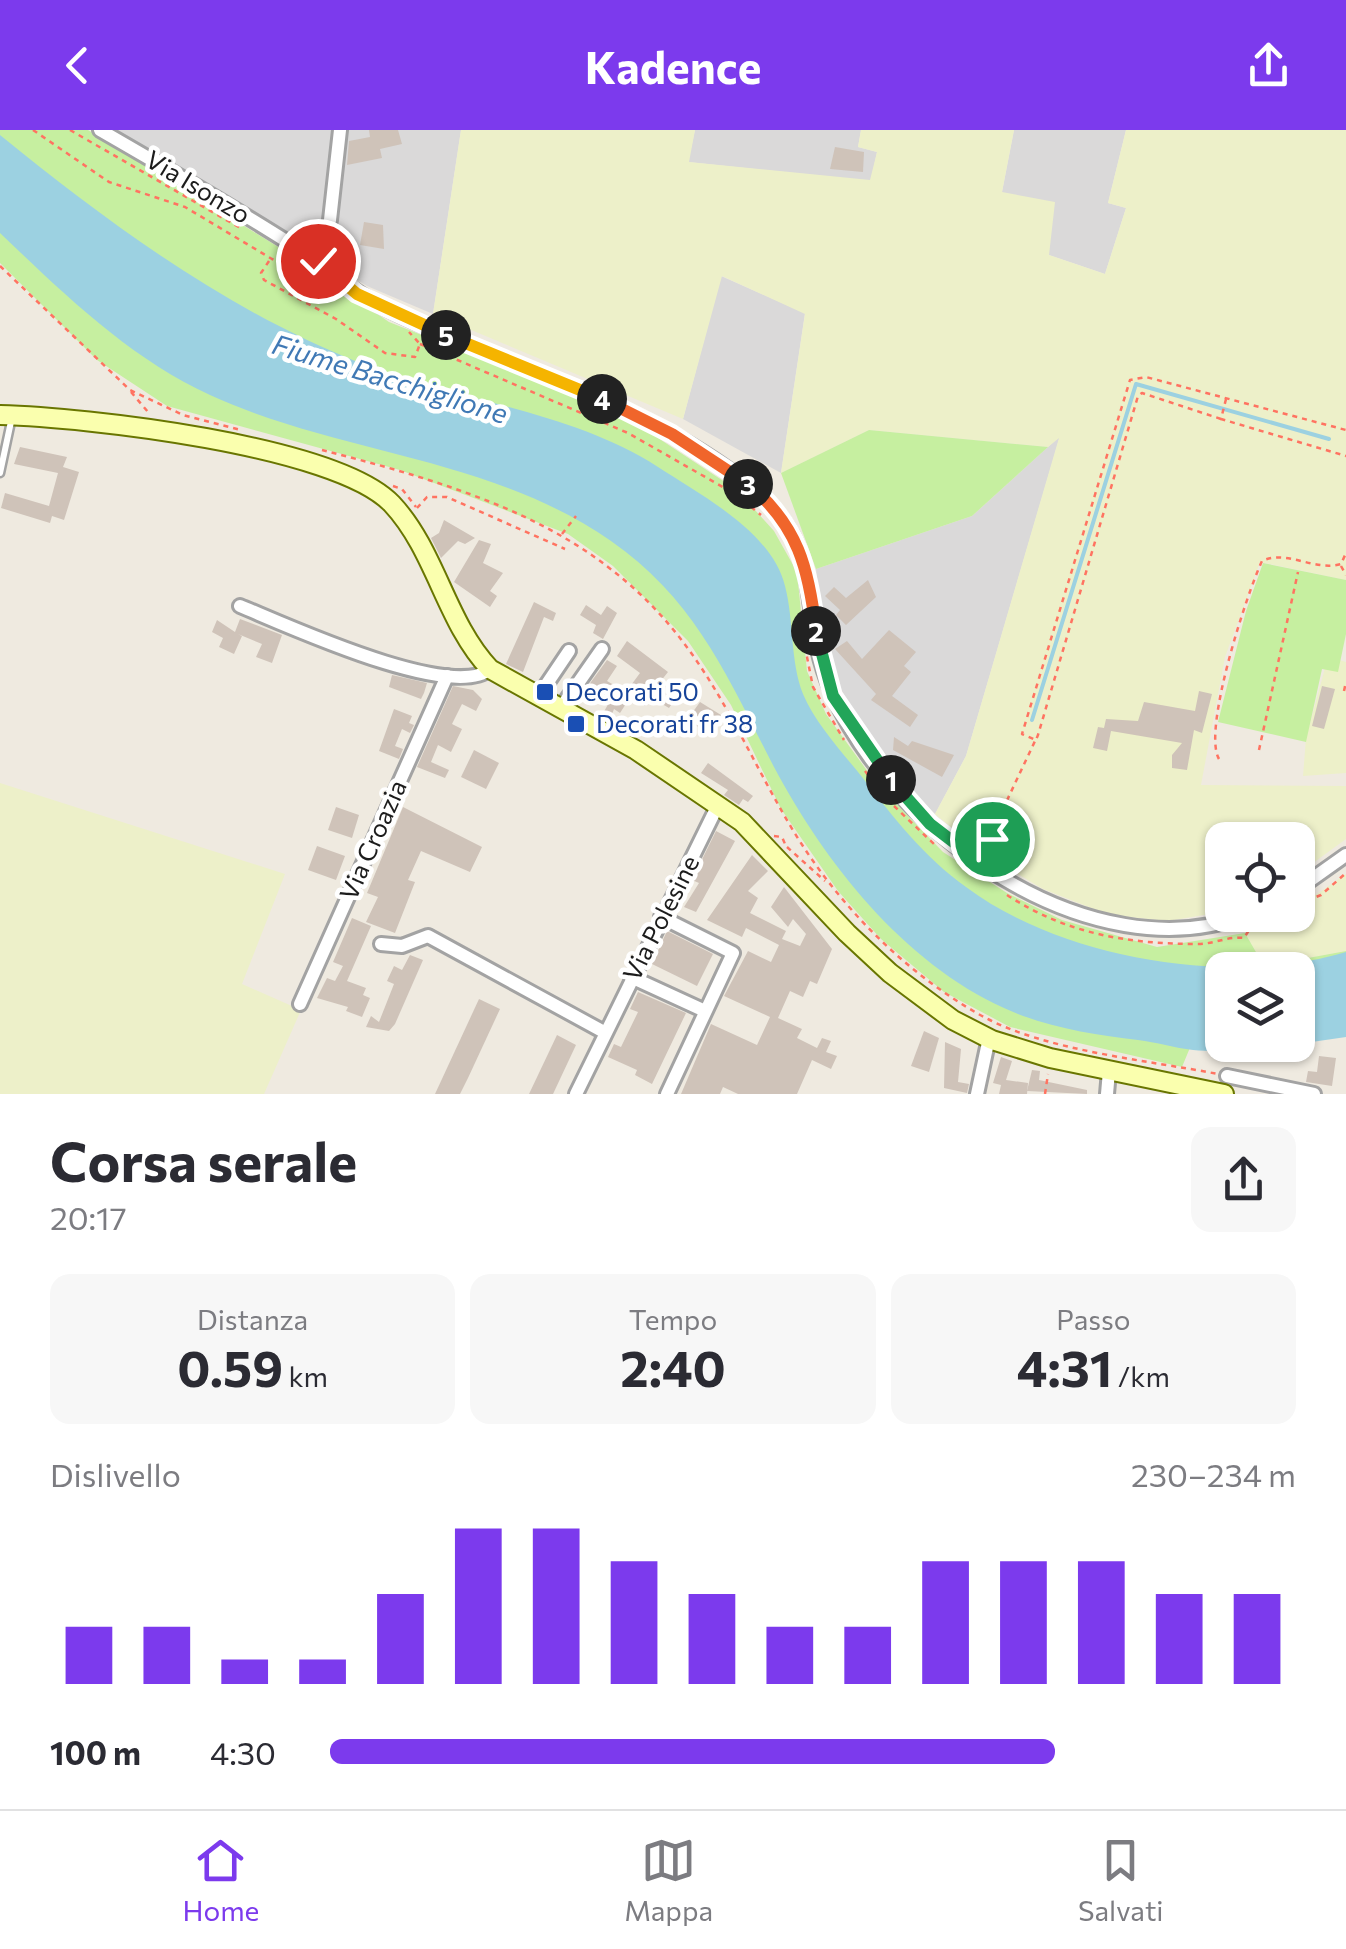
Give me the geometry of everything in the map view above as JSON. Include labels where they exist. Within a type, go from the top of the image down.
[{"type":"street","name":"Via Isonzo","points":[[100,130],[346,286],[398,314],[651,423],[766,498],[801,548],[820,655],[844,714],[914,807],[946,838],[990,870],[1072,911],[1143,930],[1205,927]]},
{"type":"street","points":[[315,265],[330,220],[340,130]]},
{"type":"street","points":[[6,416],[156,428],[278,456],[365,483],[395,507],[408,526],[475,650],[490,669],[636,750],[767,839],[890,973],[953,1020],[988,1038],[1050,1058],[1110,1071],[1314,1094]]},
{"type":"street","points":[[240,606],[357,654],[446,676],[484,674],[490,669]]},
{"type":"street","points":[[560,709],[602,649]]},
{"type":"street","points":[[538,698],[569,651]]},
{"type":"street","name":"Via Croazia","points":[[300,1004],[446,676]]},
{"type":"street","name":"Via Polesine","points":[[576,1094],[718,805]]},
{"type":"street","points":[[1315,877],[1346,855]]},
{"type":"street","points":[[661,917],[733,952],[666,1094]]},
{"type":"street","points":[[380,944],[402,946],[428,936],[604,1032]]},
{"type":"street","points":[[632,977],[706,1011]]},
{"type":"street","points":[[978,1094],[988,1038]]},
{"type":"street","points":[[1107,1094],[1110,1071]]},
{"type":"lane","points":[[0,474],[6,416]]},
{"type":"path","points":[[33,130],[108,182],[168,199],[272,260],[324,284],[346,286]]},
{"type":"path","points":[[70,130],[243,230]]},
{"type":"path","points":[[272,260],[264,264],[264,280],[336,319],[359,338],[403,358],[415,358],[420,344]]},
{"type":"path","points":[[315,265],[332,278]]},
{"type":"path","points":[[0,266],[130,390],[154,418]]},
{"type":"path","points":[[409,332],[420,344],[628,432],[736,494],[771,524]]},
{"type":"path","points":[[1036,740],[1022,734],[1023,725],[1128,382],[1146,376],[1346,430]]},
{"type":"path","points":[[130,390],[184,415],[240,429]]},
{"type":"path","points":[[990,870],[997,856],[994,830],[1036,740],[1138,396],[1142,392],[1346,456]]},
{"type":"path","points":[[1222,417],[1226,400]]},
{"type":"path","points":[[316,449],[474,498],[558,534],[611,569],[686,646],[740,727],[794,832],[831,886]]},
{"type":"path","points":[[416,508],[427,497],[447,497],[565,548]]},
{"type":"path","points":[[550,542],[576,516]]},
{"type":"path","points":[[1219,759],[1213,748],[1217,717],[1241,620],[1262,561],[1274,556],[1332,567],[1341,564],[1346,553]]},
{"type":"path","points":[[1341,564],[1346,575]]},
{"type":"path","points":[[1259,750],[1298,572]]},
{"type":"path","points":[[803,638],[813,686],[848,746]]},
{"type":"path","points":[[1344,691],[1346,682]]},
{"type":"path","points":[[858,760],[922,835]]},
{"type":"path","points":[[767,839],[786,846],[911,966],[985,1018],[1225,1085]]},
{"type":"path","points":[[1315,897],[1346,873]]},
{"type":"path","points":[[1045,1094],[1050,1058]]},
{"type":"shaded area","points":[[109,130],[461,130],[433,314],[367,286]]},
{"type":"shaded area","points":[[695,130],[861,130],[858,147],[877,152],[871,181],[688,162]]},
{"type":"shaded area","points":[[1014,130],[1126,130],[1108,203],[1126,208],[1105,274],[1049,255],[1002,192]]},
{"type":"shaded area","points":[[721,276],[805,313],[781,473],[683,419]]},
{"type":"shaded area","points":[[1060,436],[966,756],[935,814],[902,781],[863,731],[837,682],[825,649],[816,569],[972,516]]},
{"type":"green space","points":[[0,130],[88,130],[298,259],[389,322],[555,388],[649,432],[737,490],[774,531],[797,572],[807,671],[826,714],[876,783],[943,852],[1007,893],[1062,920],[1157,947],[1245,933],[1256,952],[1205,952],[1205,1011],[1182,1067],[1010,1027],[944,992],[881,939],[838,891],[781,809],[731,705],[688,641],[613,566],[568,534],[400,470],[167,406],[97,360],[0,263]]},
{"type":"green space","points":[[461,130],[695,130],[689,162],[870,180],[877,152],[858,147],[861,130],[1014,130],[1002,192],[1055,202],[1049,255],[1105,274],[1126,208],[1108,203],[1126,130],[1346,130],[1346,580],[1260,562],[1225,657],[1201,785],[1346,786],[1346,839],[1315,862],[1315,822],[1205,822],[1205,915],[1168,921],[1109,915],[1043,889],[984,854],[935,814],[966,756],[1059,438],[1048,447],[869,430],[781,473],[805,314],[722,276],[683,419],[433,314]]},
{"type":"green space","points":[[869,430],[1048,447],[972,516],[816,569],[781,473]]},
{"type":"green space","points":[[1263,563],[1346,580],[1346,634],[1338,672],[1322,669],[1306,742],[1218,722],[1246,611]]},
{"type":"green space","points":[[1328,657],[1346,662],[1346,773],[1303,776],[1306,738]]},
{"type":"green space","points":[[0,783],[285,874],[242,984],[301,1010],[264,1094],[0,1094]]},
{"type":"green space","points":[[1346,874],[1346,951],[1315,957],[1315,952],[1256,952],[1245,933],[1315,932],[1315,895]]},
{"type":"green space","points":[[1346,951],[1346,1033],[1315,992],[1315,957]]},
{"type":"water","name":"Fiume Bacchiglione","points":[[0,135],[128,233],[265,319],[399,377],[589,432],[658,467],[714,503],[750,532],[778,567],[788,599],[799,681],[814,716],[923,850],[966,887],[1005,912],[1050,932],[1149,960],[1205,966],[1205,1050],[1104,1036],[1020,1015],[967,988],[900,937],[817,839],[725,672],[688,615],[641,564],[611,541],[564,513],[515,491],[259,415],[180,380],[98,323],[0,233]]},
{"type":"water","points":[[1346,952],[1346,1037],[1315,1042],[1315,959]]},
{"type":"building","points":[[369,130],[398,130],[402,144],[380,149],[382,158],[347,165],[349,141],[370,137]]},
{"type":"building","points":[[835,147],[864,152],[863,172],[830,169]]},
{"type":"building","points":[[364,222],[383,225],[384,249],[360,245]]},
{"type":"building","points":[[20,447],[67,457],[63,467],[79,472],[64,520],[52,516],[50,523],[1,508],[5,493],[49,506],[58,473],[14,464]]},
{"type":"building","points":[[444,520],[475,538],[465,544],[458,541],[441,558],[431,538],[439,533]]},
{"type":"building","points":[[479,540],[491,544],[483,563],[503,573],[490,591],[497,596],[490,607],[454,582]]},
{"type":"building","points":[[868,580],[876,597],[846,625],[836,615],[840,610],[825,596],[834,587],[846,598]]},
{"type":"building","points":[[534,602],[556,613],[553,621],[544,617],[523,672],[506,664]]},
{"type":"building","points":[[586,605],[601,615],[607,606],[617,613],[603,639],[593,633],[596,625],[580,615]]},
{"type":"building","points":[[240,619],[282,635],[272,663],[256,657],[262,644],[238,634],[242,636],[234,654],[219,647],[223,638],[212,632],[217,620],[235,632]]},
{"type":"building","points":[[889,630],[916,652],[904,666],[911,672],[892,696],[918,715],[910,727],[871,700],[876,694],[835,649],[847,641],[862,659]]},
{"type":"building","points":[[627,641],[668,672],[656,687],[675,699],[669,708],[650,697],[645,706],[631,696],[620,713],[614,709],[610,719],[602,715],[610,701],[595,692],[589,702],[580,697],[607,660],[617,666],[607,681],[626,692],[640,673],[617,656]]},
{"type":"building","points":[[392,675],[427,683],[421,699],[389,687]]},
{"type":"building","points":[[453,686],[473,690],[482,699],[476,711],[462,704],[452,724],[462,729],[451,752],[438,745],[431,762],[449,770],[445,778],[417,767]]},
{"type":"building","points":[[1322,686],[1335,689],[1324,729],[1312,726]]},
{"type":"building","points":[[1199,691],[1212,694],[1202,733],[1194,730],[1187,770],[1172,768],[1172,755],[1182,743],[1111,731],[1107,751],[1093,748],[1098,727],[1104,728],[1106,719],[1138,721],[1144,702],[1195,711]]},
{"type":"building","points":[[700,702],[721,715],[708,733],[687,720]]},
{"type":"building","points":[[394,709],[412,716],[409,723],[414,725],[410,733],[402,729],[395,746],[403,749],[399,759],[379,751]]},
{"type":"building","points":[[894,737],[908,746],[912,741],[954,755],[942,777],[893,750]]},
{"type":"building","points":[[474,750],[499,763],[486,789],[461,777]]},
{"type":"building","points":[[708,763],[753,796],[748,802],[743,799],[739,805],[724,795],[728,790],[701,773]]},
{"type":"building","points":[[336,807],[359,815],[352,838],[328,830]]},
{"type":"building","points":[[403,807],[482,847],[470,872],[421,851],[408,880],[415,882],[395,933],[366,922],[378,897],[367,893]]},
{"type":"building","points":[[716,831],[735,841],[696,912],[684,907],[699,883],[692,880]]},
{"type":"building","points":[[317,846],[345,856],[336,880],[308,870]]},
{"type":"building","points":[[752,855],[768,871],[748,891],[758,898],[750,913],[786,931],[782,939],[800,946],[806,934],[793,919],[788,927],[771,907],[784,887],[832,949],[817,984],[810,981],[803,997],[790,991],[778,1018],[802,1029],[797,1038],[817,1048],[822,1038],[831,1041],[826,1052],[837,1056],[831,1069],[812,1060],[797,1094],[738,1094],[723,1087],[720,1094],[681,1094],[711,1024],[757,1045],[770,1017],[724,996],[748,951],[771,962],[779,945],[746,928],[742,937],[707,920]]},
{"type":"building","points":[[352,918],[371,926],[347,981],[366,988],[363,995],[370,998],[362,1017],[346,1011],[348,1007],[317,998],[327,978],[335,981],[343,966],[333,962]]},
{"type":"building","points":[[667,931],[713,954],[697,986],[652,964]]},
{"type":"building","points":[[410,955],[423,960],[395,1024],[389,1031],[366,1027],[371,1016],[379,1022],[394,984],[387,981],[394,966],[402,970]]},
{"type":"building","points":[[638,992],[686,1013],[652,1084],[635,1075],[637,1070],[608,1057],[614,1044],[621,1047],[638,1012],[630,1009]]},
{"type":"building","points":[[479,999],[500,1009],[460,1094],[435,1094]]},
{"type":"building","points":[[924,1031],[939,1038],[929,1072],[911,1066]]},
{"type":"building","points":[[557,1035],[576,1045],[553,1094],[529,1094]]},
{"type":"building","points":[[945,1042],[961,1049],[958,1082],[969,1084],[967,1093],[944,1088]]},
{"type":"building","points":[[1319,1056],[1336,1058],[1332,1086],[1306,1082],[1308,1071],[1317,1072]]},
{"type":"building","points":[[1001,1057],[1012,1061],[1006,1080],[1028,1083],[1027,1094],[999,1094],[1001,1085],[993,1083]]},
{"type":"building","points":[[1032,1070],[1040,1071],[1039,1080],[1087,1090],[1087,1094],[1027,1091]]},
{"type":"waterway","points":[[1032,720],[1136,384],[1329,439]]},
{"type":"place","name":"Decorati 50","points":[[545,692]]},
{"type":"place","name":"Decorati fr 38","points":[[576,724]]},
{"type":"route","points":[[318,261],[346,286],[377,304],[651,423],[692,446],[766,498],[801,548],[820,655],[833,696],[844,714],[914,807],[946,838],[990,870],[997,856],[992,839]]}]
